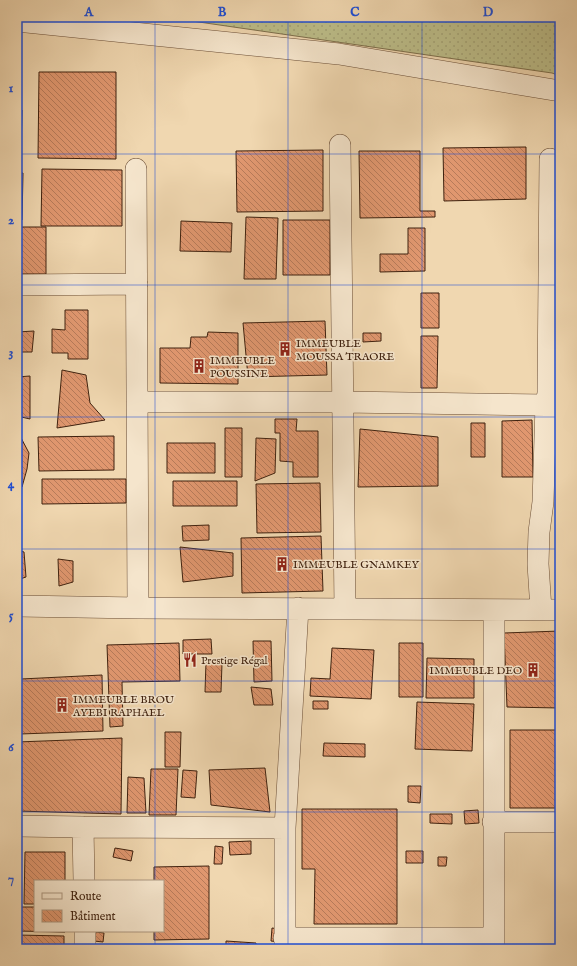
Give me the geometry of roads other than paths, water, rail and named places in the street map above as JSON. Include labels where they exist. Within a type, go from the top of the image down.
[{"type":"street","points":[[17,21],[339,54],[560,91]]},
{"type":"street","points":[[340,145],[345,609]]},
{"type":"street","points":[[17,606],[551,610],[538,564],[546,405],[548,393],[550,159]]},
{"type":"street","points":[[136,169],[138,608]]},
{"type":"street","points":[[17,285],[137,284]]},
{"type":"street","points":[[137,402],[343,402],[546,405]]},
{"type":"street","points":[[298,608],[284,828],[285,944],[494,944],[494,610]]},
{"type":"street","points":[[494,822],[560,822]]},
{"type":"street","points":[[17,826],[83,828],[284,828]]},
{"type":"street","points":[[83,828],[84,880]]},
{"type":"street","points":[[84,932],[85,949]]},
{"type":"place","name":"IMMEUBLE MOUSSA TRAORE","points":[[285,349]]},
{"type":"place","name":"IMMEUBLE POUSSINE","points":[[199,366]]},
{"type":"place","name":"IMMEUBLE GNAMKEY","points":[[282,564]]},
{"type":"place","name":"Prestige Régal","points":[[190,660]]},
{"type":"place","name":"IMMEUBLE DEO","points":[[533,670]]},
{"type":"place","name":"IMMEUBLE BROU AYEBI RAPHAEL","points":[[62,705]]}]
